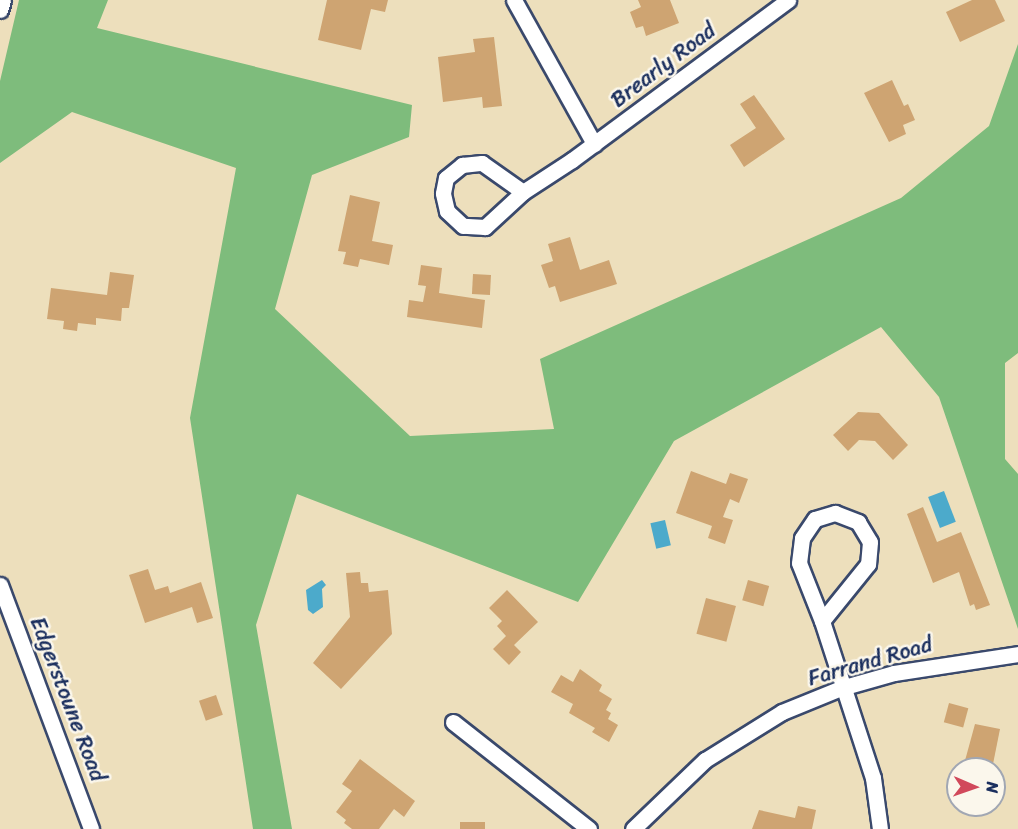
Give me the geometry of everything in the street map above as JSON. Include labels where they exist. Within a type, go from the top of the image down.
[{"type":"street","points":[[0,10],[3,0]]},
{"type":"street","points":[[514,0],[594,144]]},
{"type":"street","name":"Brearly Road","points":[[523,192],[594,144],[788,0]]},
{"type":"street","points":[[482,163],[523,192],[485,227],[463,226],[447,212],[443,193],[446,178],[462,165],[482,163]]},
{"type":"street","points":[[822,621],[868,564],[870,542],[858,522],[835,513],[815,519],[801,547],[800,563],[822,621],[841,688],[873,778],[880,829]]},
{"type":"street","name":"Edgerstoune Road","points":[[0,585],[91,829]]},
{"type":"street","name":"Farrand Road","points":[[633,829],[674,786],[746,732],[841,688],[937,665],[1018,654]]},
{"type":"street","points":[[453,722],[589,829]]},
{"type":"green space","points":[[19,0],[108,0],[97,28],[412,105],[409,137],[312,175],[275,309],[410,436],[554,429],[540,359],[901,198],[989,126],[1018,44],[1018,353],[1005,363],[1005,459],[1018,474],[1018,629],[939,397],[881,327],[674,441],[578,602],[297,494],[256,625],[292,829],[253,829],[190,418],[236,168],[72,112],[0,163],[0,81]]},
{"type":"water","points":[[944,491],[956,522],[940,528],[928,497]]},
{"type":"water","points":[[665,520],[671,545],[656,549],[650,523]]},
{"type":"water","points":[[322,580],[326,585],[322,589],[323,607],[313,614],[308,610],[306,590]]},
{"type":"building","points":[[327,0],[388,0],[385,12],[371,9],[361,50],[318,40]]},
{"type":"building","points":[[638,0],[670,0],[679,23],[646,36],[643,26],[636,28],[630,12],[641,7]]},
{"type":"building","points":[[972,0],[995,0],[1005,21],[960,42],[946,12]]},
{"type":"building","points":[[494,37],[502,106],[483,108],[482,97],[443,102],[438,57],[475,52],[473,39]]},
{"type":"building","points":[[892,80],[904,106],[908,104],[915,120],[903,125],[906,134],[889,142],[864,93]]},
{"type":"building","points":[[754,95],[785,139],[744,167],[730,145],[756,128],[740,104]]},
{"type":"building","points":[[350,195],[380,202],[372,241],[393,245],[389,265],[360,259],[358,267],[343,264],[346,252],[338,251]]},
{"type":"building","points":[[570,237],[580,270],[609,260],[617,284],[560,302],[555,286],[549,288],[541,265],[553,261],[548,244]]},
{"type":"building","points":[[421,265],[442,268],[439,293],[485,300],[482,328],[407,317],[409,300],[423,302],[426,286],[418,285]]},
{"type":"building","points":[[110,272],[134,275],[129,308],[122,308],[121,321],[96,318],[96,325],[78,323],[77,331],[63,329],[64,321],[47,319],[51,288],[107,295]]},
{"type":"building","points":[[473,274],[491,275],[490,295],[472,294]]},
{"type":"building","points":[[858,412],[879,413],[908,445],[893,460],[875,441],[859,440],[848,451],[833,435]]},
{"type":"building","points":[[691,471],[726,484],[730,473],[748,479],[739,503],[730,499],[723,517],[733,520],[725,544],[708,538],[712,526],[676,513]]},
{"type":"building","points":[[923,507],[937,542],[961,532],[990,605],[976,610],[974,604],[970,606],[959,572],[933,583],[907,514]]},
{"type":"building","points":[[148,569],[155,590],[168,586],[170,593],[201,582],[213,618],[197,623],[192,607],[145,623],[129,575]]},
{"type":"building","points":[[360,572],[361,583],[368,583],[369,592],[388,590],[392,634],[341,689],[313,663],[350,617],[346,573]]},
{"type":"building","points":[[748,580],[769,586],[763,606],[742,600]]},
{"type":"building","points":[[507,590],[538,622],[514,645],[521,652],[509,665],[493,649],[506,636],[497,626],[502,621],[489,608]]},
{"type":"building","points":[[706,598],[736,606],[726,642],[696,634]]},
{"type":"building","points":[[580,669],[602,685],[599,691],[612,699],[606,710],[611,713],[608,719],[618,725],[609,742],[592,732],[595,728],[569,713],[573,704],[551,692],[561,675],[573,682]]},
{"type":"building","points":[[216,695],[223,715],[206,721],[199,701]]},
{"type":"building","points":[[949,703],[968,708],[963,727],[944,722]]},
{"type":"building","points":[[975,724],[1000,729],[994,757],[966,757]]},
{"type":"building","points":[[360,759],[415,801],[404,817],[394,809],[379,829],[352,829],[344,823],[346,820],[336,812],[352,791],[342,784]]},
{"type":"building","points":[[798,806],[816,810],[812,829],[752,829],[759,810],[795,818]]},
{"type":"building","points":[[460,822],[485,822],[485,829],[460,829]]}]
